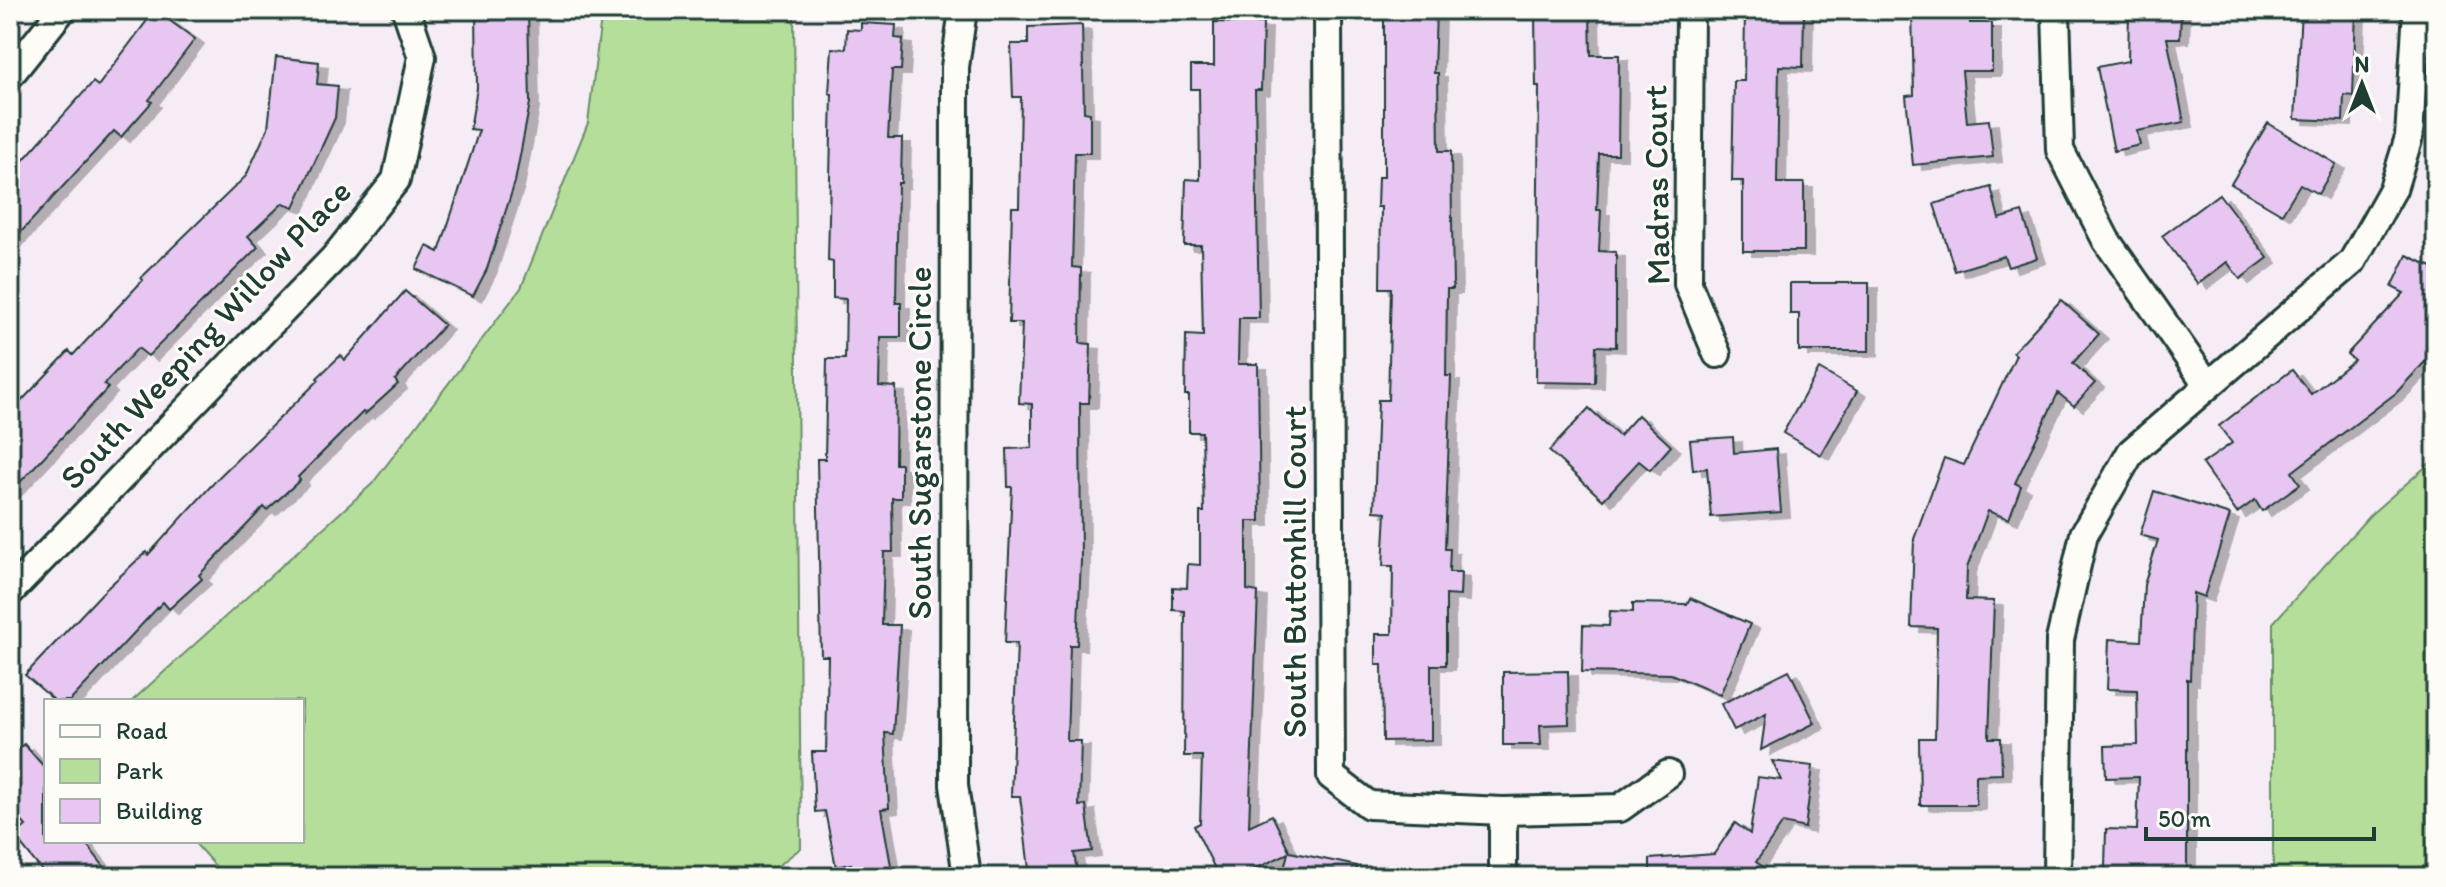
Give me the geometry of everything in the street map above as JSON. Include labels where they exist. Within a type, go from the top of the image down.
[{"type":"street","points":[[10,75],[62,10]]},
{"type":"street","name":"South Weeping Willow Place","points":[[10,592],[334,258],[396,180],[422,57],[406,10]]},
{"type":"street","name":"South Sugarstone Circle","points":[[963,10],[955,67],[954,770],[967,877]]},
{"type":"street","name":"South Buttonhill Court","points":[[1328,10],[1331,776],[1369,805],[1503,811],[1620,808],[1668,774]]},
{"type":"street","name":"Madras Court","points":[[1690,10],[1688,284],[1717,354]]},
{"type":"street","points":[[2056,10],[2060,150],[2106,240],[2207,384]]},
{"type":"street","points":[[2057,877],[2060,640],[2084,534],[2131,452],[2352,262],[2393,189],[2409,137],[2417,10]]},
{"type":"street","points":[[1503,811],[1503,877]]},
{"type":"green space","points":[[602,10],[794,10],[801,848],[763,877],[225,877],[195,843],[304,843],[304,699],[134,699],[372,484],[521,288],[588,123]]},
{"type":"green space","points":[[2436,458],[2436,877],[2273,877],[2273,623],[2370,515]]},
{"type":"building","points":[[155,10],[195,39],[149,100],[152,102],[121,137],[114,131],[10,244],[10,175],[93,82],[98,86]]},
{"type":"building","points":[[476,10],[528,10],[530,103],[515,182],[487,269],[473,296],[416,269],[427,246],[439,252],[479,130],[470,129],[477,88]]},
{"type":"building","points":[[1384,10],[1436,10],[1434,73],[1438,73],[1439,151],[1451,151],[1453,289],[1447,289],[1446,376],[1451,376],[1445,549],[1450,549],[1449,572],[1461,572],[1460,596],[1446,595],[1446,665],[1431,665],[1431,740],[1383,741],[1382,665],[1376,665],[1376,634],[1392,634],[1393,566],[1383,566],[1386,512],[1374,511],[1378,400],[1388,400],[1391,288],[1380,288],[1381,207],[1377,207],[1378,177],[1384,177]]},
{"type":"building","points":[[1745,10],[1804,10],[1803,67],[1779,66],[1777,183],[1804,183],[1804,251],[1743,251],[1743,181],[1732,181],[1734,81],[1744,81]]},
{"type":"building","points":[[1912,10],[1970,10],[1970,23],[1992,23],[1992,71],[1962,71],[1967,122],[1989,120],[1993,157],[1913,165],[1906,96],[1914,95]]},
{"type":"building","points":[[2129,10],[2181,10],[2180,38],[2167,38],[2184,122],[2137,131],[2140,145],[2114,151],[2097,67],[2128,61]]},
{"type":"building","points":[[2301,10],[2356,10],[2353,96],[2344,95],[2343,121],[2295,119]]},
{"type":"building","points":[[1590,14],[1591,55],[1619,55],[1618,154],[1599,154],[1597,210],[1601,210],[1599,251],[1616,252],[1616,347],[1596,346],[1595,383],[1536,382],[1539,86],[1536,86],[1535,15]]},
{"type":"building","points":[[1214,22],[1263,23],[1261,90],[1255,90],[1259,318],[1239,318],[1238,364],[1258,364],[1260,521],[1247,521],[1247,590],[1258,592],[1249,826],[1272,815],[1290,852],[1357,866],[1356,877],[1282,877],[1288,853],[1239,877],[1219,877],[1194,826],[1200,823],[1202,756],[1184,756],[1185,611],[1173,610],[1173,587],[1187,588],[1188,564],[1200,565],[1200,512],[1204,512],[1202,432],[1189,432],[1189,395],[1185,395],[1186,335],[1203,336],[1201,245],[1184,245],[1186,179],[1200,180],[1199,89],[1191,89],[1191,66],[1214,66]]},
{"type":"building","points":[[861,23],[896,25],[895,38],[903,39],[901,70],[892,70],[888,138],[902,138],[896,303],[901,303],[901,337],[880,337],[879,386],[896,387],[895,464],[901,464],[901,498],[892,498],[893,552],[884,552],[882,625],[900,625],[893,734],[885,733],[889,808],[881,809],[893,877],[853,877],[851,864],[836,867],[825,811],[815,812],[812,752],[826,752],[828,656],[821,656],[817,459],[825,459],[827,359],[845,359],[846,299],[833,298],[833,262],[828,261],[832,48],[846,49],[847,29],[861,30]]},
{"type":"building","points":[[1082,25],[1084,112],[1090,113],[1090,153],[1075,153],[1072,267],[1081,268],[1080,343],[1091,344],[1089,403],[1080,403],[1081,561],[1077,645],[1070,645],[1067,741],[1081,741],[1079,806],[1086,805],[1092,851],[1074,853],[1078,877],[1030,877],[1020,796],[1011,796],[1017,643],[1005,643],[1012,487],[1008,487],[1007,449],[1032,448],[1032,404],[1019,403],[1022,323],[1009,323],[1012,207],[1019,207],[1021,97],[1013,97],[1011,44],[1028,44],[1028,27]]},
{"type":"building","points":[[276,57],[319,62],[317,84],[338,86],[335,118],[294,207],[283,203],[248,236],[258,247],[148,356],[138,348],[104,384],[108,388],[10,493],[10,413],[69,351],[73,355],[143,280],[141,278],[246,176],[268,128]]},
{"type":"building","points":[[2268,123],[2336,164],[2318,194],[2300,184],[2282,214],[2231,184]]},
{"type":"building","points":[[1991,187],[1999,219],[2022,212],[2037,258],[2008,267],[2004,256],[1955,271],[1934,204]]},
{"type":"building","points":[[2219,194],[2268,258],[2240,279],[2227,262],[2198,284],[2162,236]]},
{"type":"building","points":[[2407,255],[2436,269],[2436,350],[2396,393],[2292,472],[2300,484],[2262,511],[2255,500],[2237,513],[2202,464],[2232,443],[2219,426],[2292,370],[2311,394],[2354,360],[2347,354],[2404,293],[2392,287]]},
{"type":"building","points":[[1790,283],[1869,283],[1869,351],[1799,351],[1799,314],[1790,314]]},
{"type":"building","points":[[405,291],[444,325],[395,380],[398,384],[365,414],[363,412],[298,477],[300,480],[267,510],[264,507],[199,575],[202,579],[169,609],[163,602],[72,699],[53,699],[25,675],[103,592],[146,552],[148,555],[220,476],[319,380],[317,378],[341,355],[345,360]]},
{"type":"building","points":[[2061,300],[2099,334],[2073,363],[2095,383],[2074,406],[2058,393],[2015,483],[2021,486],[2009,519],[1988,511],[1967,568],[1966,600],[1994,601],[1989,738],[2001,738],[2002,774],[1976,775],[1976,805],[1920,805],[1919,738],[1935,738],[1937,628],[1911,627],[1914,539],[1944,458],[1964,465],[2016,355],[2013,352]]},
{"type":"building","points":[[1819,369],[1857,391],[1821,455],[1783,433]]},
{"type":"building","points":[[1589,408],[1619,436],[1638,415],[1671,446],[1650,470],[1639,461],[1603,500],[1549,451]]},
{"type":"building","points":[[1733,437],[1734,453],[1776,449],[1781,512],[1711,517],[1707,468],[1693,470],[1690,440]]},
{"type":"building","points":[[2154,491],[2230,515],[2204,597],[2193,593],[2190,680],[2187,679],[2187,872],[2105,870],[2106,829],[2137,830],[2139,777],[2106,778],[2105,746],[2138,745],[2137,690],[2107,689],[2109,639],[2141,641],[2144,585],[2158,540],[2140,535]]},
{"type":"building","points":[[1690,598],[1750,624],[1720,695],[1671,674],[1582,672],[1583,625],[1609,626],[1610,611],[1633,612],[1633,603],[1687,604]]},
{"type":"building","points":[[1789,670],[1815,723],[1761,750],[1766,714],[1734,730],[1721,704]]},
{"type":"building","points":[[1568,671],[1569,724],[1540,725],[1541,745],[1503,745],[1503,672]]},
{"type":"building","points":[[24,744],[44,767],[44,843],[86,843],[112,877],[47,877],[14,836],[26,826],[10,808],[10,756]]},
{"type":"building","points":[[1772,761],[1813,766],[1805,828],[1783,823],[1756,862],[1778,877],[1650,877],[1650,859],[1714,854],[1735,823],[1750,834],[1758,777],[1781,780]]}]
